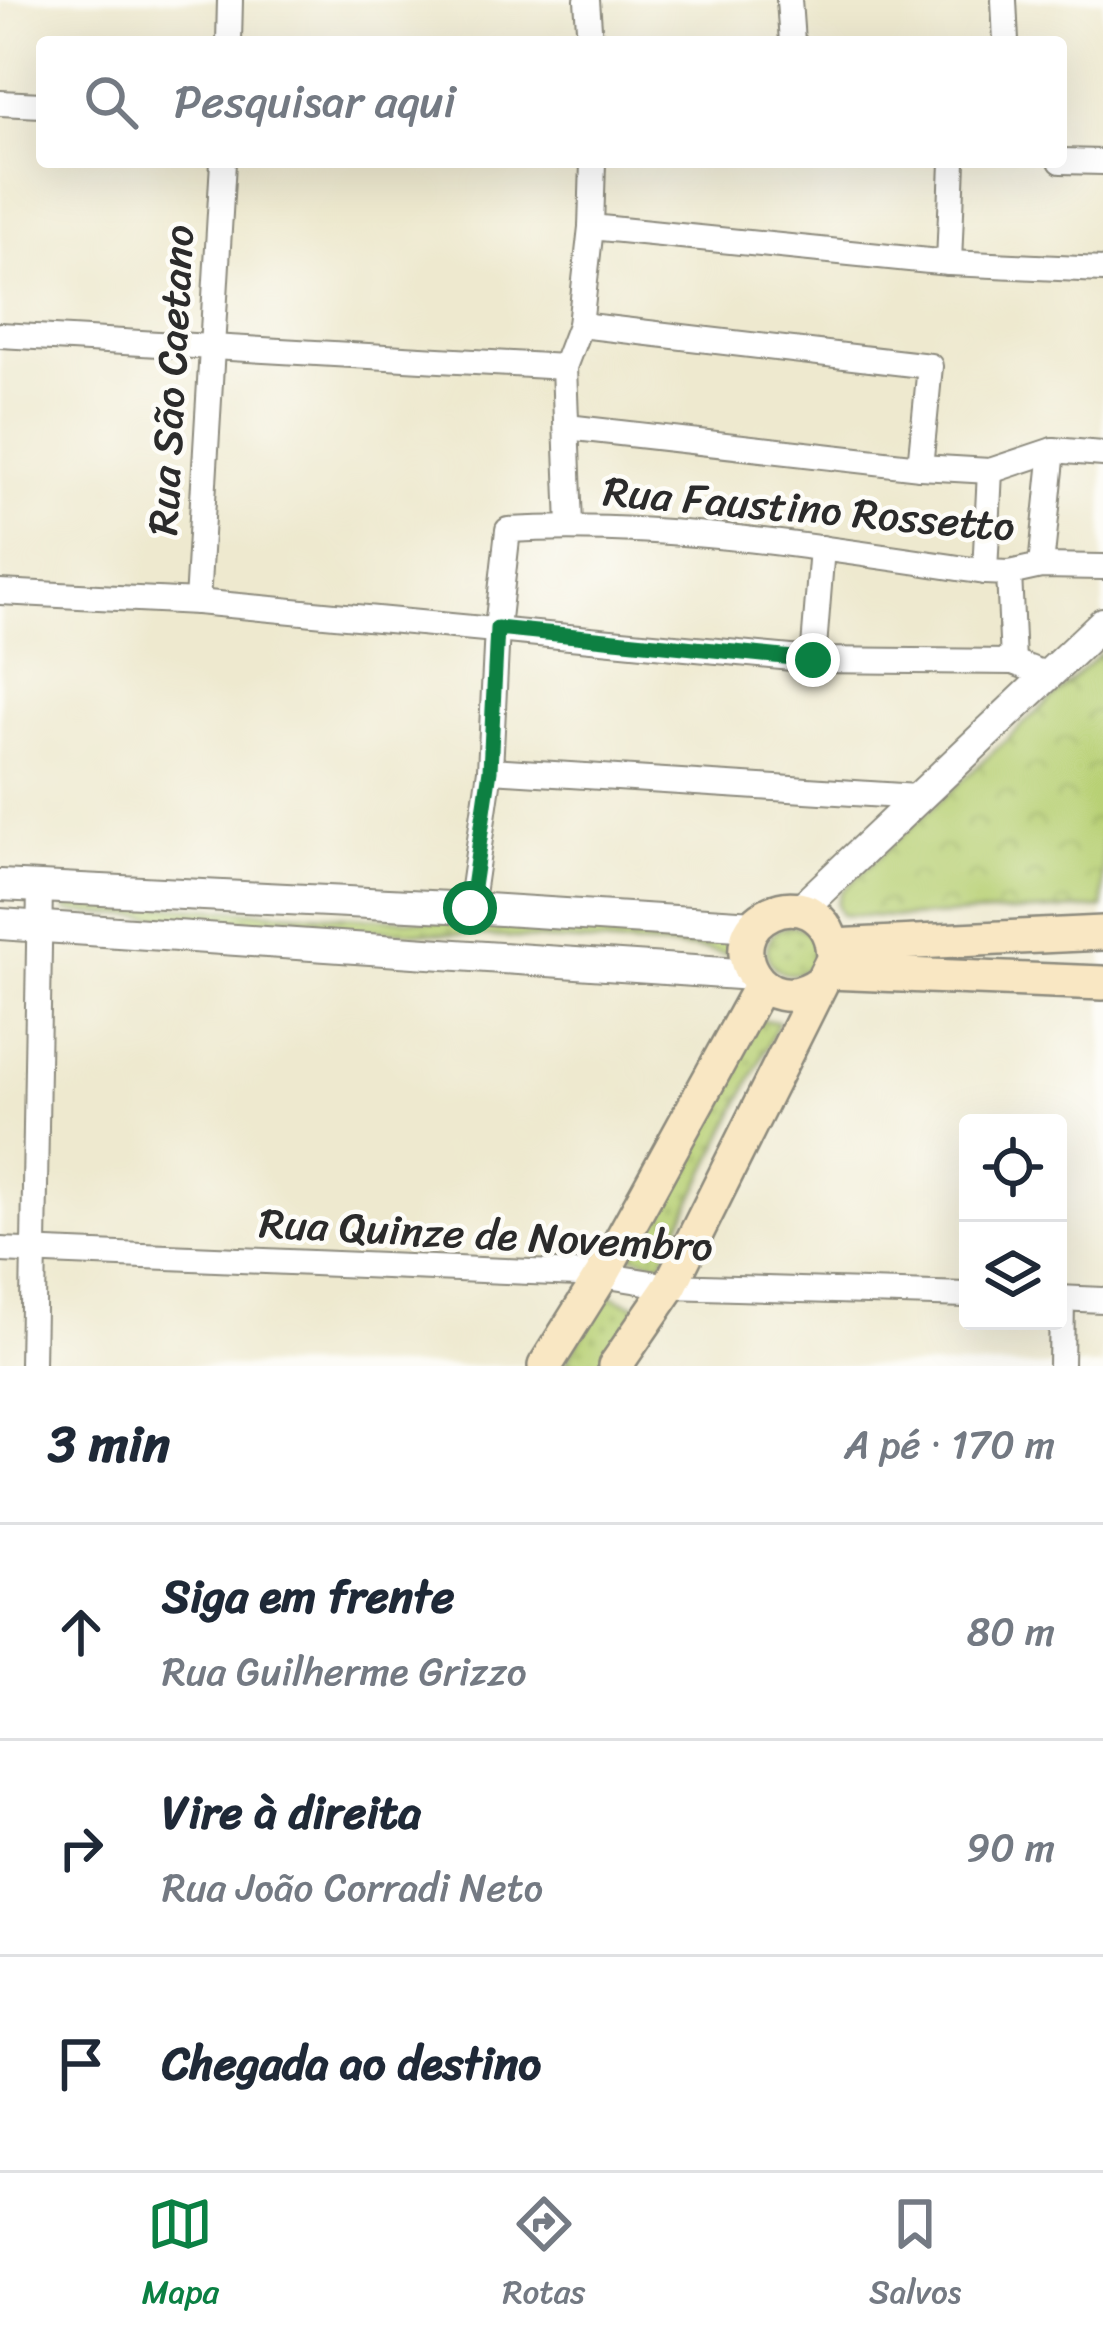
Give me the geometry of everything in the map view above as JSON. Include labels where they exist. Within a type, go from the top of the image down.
[{"type":"main road","points":[[615,1366],[670,1286],[827,967],[822,923],[801,909],[775,910],[754,926],[746,951],[757,980],[785,995],[811,990],[827,967],[1103,933]]},
{"type":"main road","points":[[827,967],[1103,983]]},
{"type":"main road","points":[[544,1366],[602,1275],[757,980]]},
{"type":"street","points":[[229,36],[230,0]]},
{"type":"street","points":[[587,0],[590,36]]},
{"type":"street","points":[[789,0],[792,36]]},
{"type":"street","points":[[1004,0],[1006,36]]},
{"type":"street","points":[[0,103],[36,104]]},
{"type":"street","points":[[1067,161],[1103,163]]},
{"type":"street","name":"Rua São Caetano","points":[[197,602],[223,168]]},
{"type":"street","points":[[570,526],[564,367],[580,326],[593,168]]},
{"type":"street","points":[[950,263],[953,168]]},
{"type":"street","points":[[591,227],[950,263],[1103,270]]},
{"type":"street","points":[[580,326],[930,366],[920,467]]},
{"type":"street","points":[[0,335],[564,367]]},
{"type":"street","points":[[567,427],[990,471],[1053,450],[1103,454]]},
{"type":"street","points":[[1041,566],[1053,450]]},
{"type":"street","points":[[990,471],[997,573],[1013,662]]},
{"type":"street","name":"Rua Faustino Rossetto","points":[[497,628],[508,530],[570,526],[822,548],[997,573],[1041,566],[1103,568]]},
{"type":"street","points":[[813,660],[822,548]]},
{"type":"street","points":[[0,592],[197,602],[813,660],[1013,662],[1045,674]]},
{"type":"street","points":[[801,909],[1103,623]]},
{"type":"street","points":[[470,908],[490,770],[497,628]]},
{"type":"street","points":[[490,770],[917,797]]},
{"type":"street","points":[[0,885],[754,926]]},
{"type":"street","points":[[32,1366],[40,887]]},
{"type":"street","points":[[0,924],[757,980]]},
{"type":"street","name":"Rua Quinze de Novembro","points":[[0,1250],[602,1275],[670,1286],[959,1295]]},
{"type":"street","points":[[1067,1298],[1103,1300]]},
{"type":"street","points":[[1060,1330],[1060,1366]]},
{"type":"green space","points":[[1103,651],[1103,908],[902,917],[842,915],[837,904],[841,892]]},
{"type":"green space","points":[[65,904],[740,938],[738,956],[701,949],[67,912]]},
{"type":"green space","points":[[791,926],[808,933],[815,950],[808,967],[791,974],[774,967],[767,950],[774,933]]},
{"type":"green space","points":[[753,1019],[779,1022],[661,1264],[631,1255]]},
{"type":"green space","points":[[609,1295],[639,1307],[599,1366],[563,1366]]},
{"type":"route","points":[[470,908],[490,770],[497,628],[813,660]]}]
